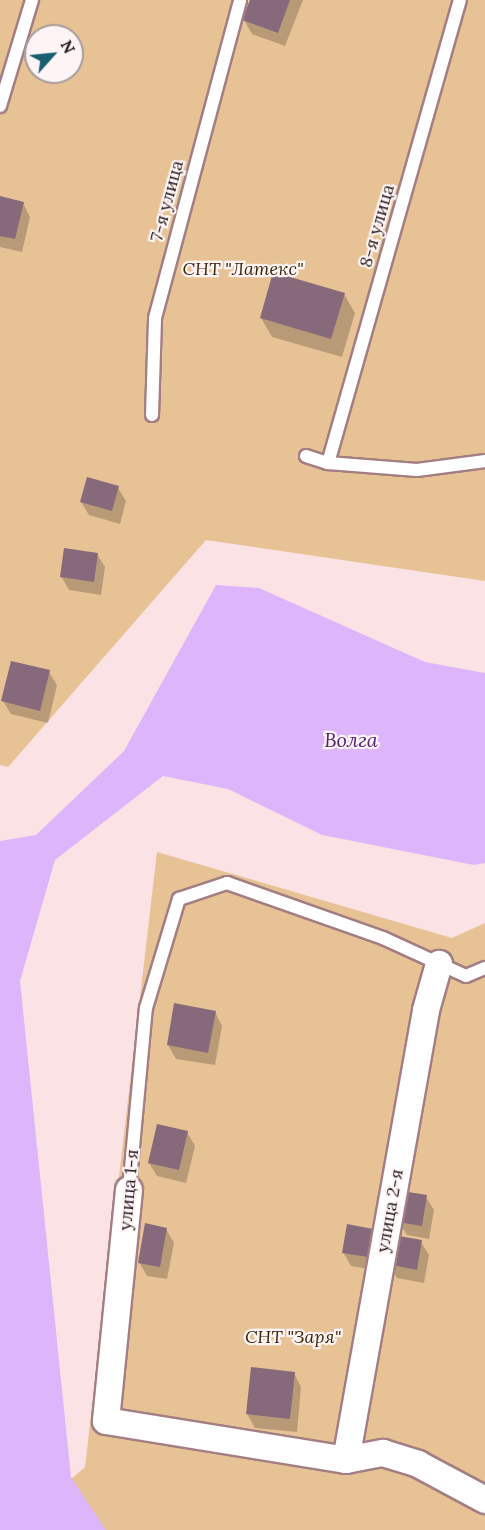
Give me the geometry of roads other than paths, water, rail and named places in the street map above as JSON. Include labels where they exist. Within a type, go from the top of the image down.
[{"type":"street","name":"улица 2-я","points":[[346,1460],[426,1010],[439,964]]},
{"type":"street","name":"улица 1-я","points":[[129,1190],[106,1421],[346,1460],[383,1453],[418,1464],[485,1500]]},
{"type":"lane","points":[[0,106],[32,0]]},
{"type":"lane","name":"7-я улица","points":[[152,415],[155,318],[240,0]]},
{"type":"lane","name":"8-я улица","points":[[328,462],[460,0]]},
{"type":"lane","points":[[306,456],[328,462],[417,470],[485,461]]},
{"type":"lane","name":"улица 1-я","points":[[129,1190],[146,1008],[179,899],[227,883],[383,938],[466,976],[485,968]]},
{"type":"water","name":"Волга","points":[[216,585],[259,588],[425,662],[485,673],[485,863],[474,865],[322,835],[228,789],[163,776],[55,860],[20,981],[71,1477],[106,1530],[0,1530],[0,841],[36,835],[124,751]]},
{"type":"park label","name":"СНТ \"Латекс\"","points":[[243,269]]},
{"type":"park label","name":"СНТ \"Заря\"","points":[[293,1337]]}]
